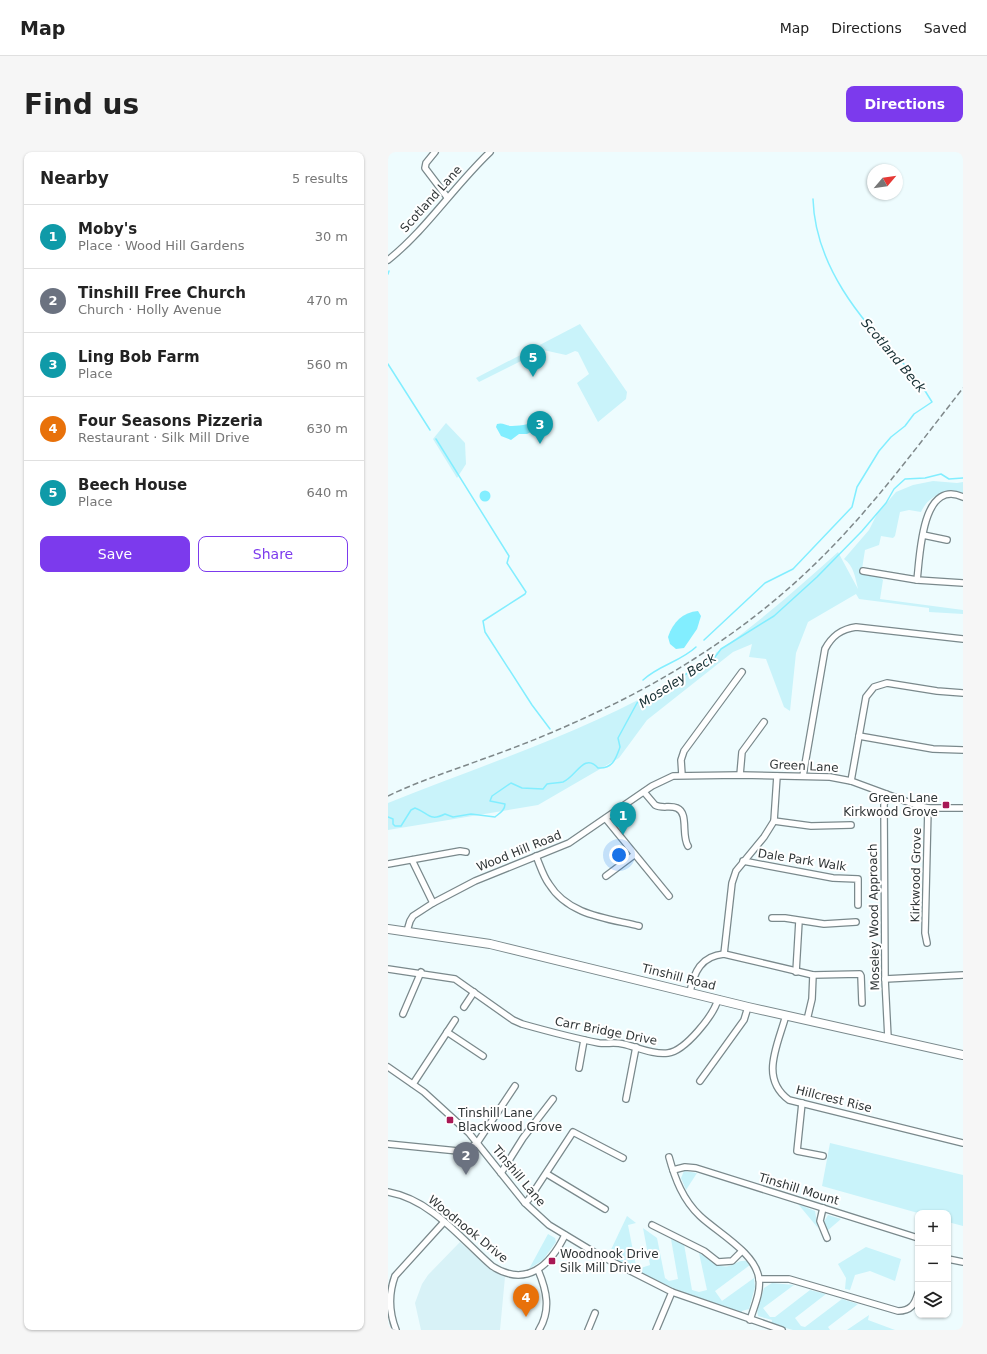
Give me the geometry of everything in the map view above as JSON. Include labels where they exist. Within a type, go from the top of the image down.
[{"type":"street","points":[[435,152],[426,163],[425,168],[447,197]]},
{"type":"street","name":"Scotland Lane","points":[[388,260],[417,233],[447,197],[490,152]]},
{"type":"street","points":[[917,580],[927,514],[932,505],[946,496],[956,494],[963,497]]},
{"type":"street","points":[[923,536],[947,540]]},
{"type":"street","points":[[863,571],[917,580],[963,583]]},
{"type":"street","points":[[803,776],[825,649],[830,640],[836,634],[856,627],[963,639]]},
{"type":"street","points":[[682,775],[681,760],[684,751],[742,672]]},
{"type":"street","points":[[851,781],[866,697],[869,691],[880,684],[887,683],[937,692],[963,693]]},
{"type":"street","points":[[740,775],[742,752],[764,722]]},
{"type":"street","points":[[859,736],[933,750],[963,750]]},
{"type":"street","name":"Green Lane","points":[[644,792],[664,779],[682,775],[830,777],[851,781],[928,808],[963,808]]},
{"type":"street","points":[[724,954],[732,884],[736,871],[764,837],[774,821],[776,776]]},
{"type":"street","points":[[644,792],[655,805],[675,808],[682,812],[684,816],[684,838],[688,846]]},
{"type":"street","name":"Wood Hill Road","points":[[407,931],[413,916],[433,903],[475,881],[568,843],[606,819],[644,792]]},
{"type":"street","name":"Moseley Wood Approach","points":[[886,794],[884,805],[885,979],[888,1038]]},
{"type":"street","name":"Kirkwood Grove","points":[[927,944],[925,933],[928,808]]},
{"type":"street","points":[[606,819],[634,855],[670,896]]},
{"type":"street","points":[[774,821],[811,826],[851,825]]},
{"type":"street","points":[[388,864],[460,851],[466,852]]},
{"type":"street","points":[[606,876],[634,855]]},
{"type":"street","points":[[536,856],[552,890],[571,907],[593,915],[639,926]]},
{"type":"street","points":[[412,860],[433,903]]},
{"type":"street","name":"Dale Park Walk","points":[[743,861],[833,878],[858,879],[858,905]]},
{"type":"street","points":[[772,918],[786,918],[824,924],[856,922]]},
{"type":"street","points":[[796,972],[799,921]]},
{"type":"street","name":"Tinshill Road","points":[[388,929],[490,944],[748,1007],[963,1055]]},
{"type":"street","points":[[690,992],[693,976],[702,963],[712,956],[724,954],[813,975],[860,974],[862,976],[862,1004]]},
{"type":"street","name":"Carr Bridge Drive","points":[[388,969],[420,972],[455,979],[517,1023],[584,1040],[600,1043],[621,1043],[660,1053],[678,1050],[686,1044],[714,1010],[718,999]]},
{"type":"street","points":[[403,1014],[420,972]]},
{"type":"street","points":[[807,1020],[812,999],[813,975]]},
{"type":"street","points":[[885,979],[963,975]]},
{"type":"street","points":[[464,1007],[474,992]]},
{"type":"street","points":[[700,1081],[744,1020],[748,1007]]},
{"type":"street","name":"Hillcrest Rise","points":[[786,1015],[772,1068],[772,1078],[780,1094],[789,1100],[963,1143]]},
{"type":"street","points":[[413,1084],[455,1020]]},
{"type":"street","points":[[447,1032],[474,1052],[483,1056]]},
{"type":"street","points":[[579,1068],[584,1040]]},
{"type":"street","points":[[626,1099],[636,1048]]},
{"type":"street","name":"Tinshill Lane","points":[[388,1067],[413,1084],[446,1112],[477,1142],[525,1203],[549,1226],[630,1272],[672,1292],[782,1330]]},
{"type":"street","points":[[388,1144],[462,1152],[470,1149],[477,1142],[515,1086]]},
{"type":"street","points":[[501,1173],[523,1138],[553,1099]]},
{"type":"street","points":[[802,1103],[797,1151],[823,1156]]},
{"type":"street","points":[[525,1203],[547,1174],[573,1132],[622,1158]]},
{"type":"street","points":[[669,1158],[681,1191],[694,1210],[754,1263],[759,1280],[759,1290],[750,1320]]},
{"type":"street","name":"Tinshill Mount","points":[[673,1170],[685,1167],[696,1168],[915,1237]]},
{"type":"street","points":[[547,1174],[605,1209]]},
{"type":"street","name":"Woodnook Drive","points":[[388,1192],[403,1196],[422,1204],[485,1260],[502,1272],[513,1275],[527,1274],[538,1270],[549,1261],[559,1248],[565,1236]]},
{"type":"street","points":[[823,1208],[820,1221],[827,1238]]},
{"type":"street","points":[[396,1330],[389,1301],[395,1276],[444,1222]]},
{"type":"street","points":[[652,1225],[704,1251],[718,1262],[732,1261],[742,1251]]},
{"type":"street","points":[[951,1260],[963,1262]]},
{"type":"street","points":[[538,1270],[547,1296],[546,1312],[539,1330]]},
{"type":"street","points":[[759,1280],[789,1279],[898,1311],[906,1310],[914,1306],[915,1303]]},
{"type":"street","points":[[656,1330],[672,1292]]},
{"type":"street","points":[[588,1330],[595,1314]]},
{"type":"shaded area","points":[[580,324],[627,392],[626,399],[598,422],[577,383],[589,374],[578,352],[575,351],[566,355],[543,350],[479,382],[476,378]]},
{"type":"shaded area","points":[[446,423],[465,443],[466,464],[457,478],[433,439]]},
{"type":"shaded area","points":[[933,481],[963,482],[963,494],[957,492],[945,492],[928,501],[921,512],[909,510],[900,512],[895,536],[893,538],[881,536],[879,545],[865,550],[862,569],[860,568],[859,572],[878,576],[883,580],[880,599],[963,610],[963,614],[929,612],[929,608],[859,599],[856,594],[808,622],[796,653],[790,711],[784,707],[766,659],[749,657],[752,644],[733,652],[647,720],[619,758],[538,805],[388,830],[388,803],[574,730],[646,696],[681,676],[743,633],[838,552],[858,589],[852,568],[844,559],[869,530],[877,514],[896,492],[913,485]]},
{"type":"shaded area","points":[[830,1143],[963,1175],[963,1226],[951,1223],[951,1210],[915,1210],[915,1212],[822,1186]]},
{"type":"shaded area","points":[[684,1171],[697,1173],[686,1190],[681,1178]]},
{"type":"shaded area","points":[[798,1204],[815,1211],[818,1228]]},
{"type":"shaded area","points":[[828,1215],[841,1219],[827,1231],[824,1222]]},
{"type":"shaded area","points":[[627,1216],[636,1223],[628,1225],[636,1266],[641,1268],[650,1265],[643,1228],[657,1238],[665,1278],[669,1281],[678,1279],[671,1239],[684,1244],[692,1290],[699,1292],[707,1290],[699,1253],[717,1265],[725,1267],[747,1261],[750,1265],[715,1291],[722,1301],[754,1278],[755,1287],[749,1309],[742,1311],[741,1314],[707,1302],[657,1281],[608,1256]]},
{"type":"shaded area","points":[[548,1234],[555,1238],[556,1242],[543,1260],[529,1269]]},
{"type":"shaded area","points":[[460,1242],[489,1269],[505,1277],[500,1330],[421,1330],[415,1303],[422,1284],[428,1275]]},
{"type":"shaded area","points":[[866,1247],[901,1259],[895,1281],[870,1271],[855,1275],[850,1290],[845,1289],[846,1278],[838,1264]]},
{"type":"shaded area","points":[[772,1283],[794,1285],[763,1308],[770,1317],[775,1317],[810,1290],[826,1294],[795,1318],[801,1326],[805,1327],[842,1299],[858,1304],[828,1327],[830,1330],[793,1330],[771,1324],[772,1320],[758,1316],[757,1310],[764,1288]]},
{"type":"shaded area","points":[[869,1315],[868,1320],[895,1330],[847,1330]]},
{"type":"water","points":[[541,420],[544,426],[527,434],[519,434],[511,440],[501,436],[496,427],[497,424],[516,426]]},
{"type":"water","points":[[485,490],[489,492],[491,496],[489,500],[485,502],[481,500],[479,496],[481,492]]},
{"type":"water","points":[[698,611],[701,616],[697,629],[684,648],[676,649],[670,644],[668,637],[670,632],[676,622],[683,616],[688,613]]},
{"type":"waterway","name":"Scotland Beck","points":[[704,640],[765,583],[793,569],[852,507],[857,487],[879,451],[891,437],[905,426],[914,414],[932,402],[922,386],[907,372],[904,364],[856,310],[843,290],[831,269],[822,246],[816,223],[813,199]]},
{"type":"waterway","points":[[388,364],[430,430]]},
{"type":"waterway","points":[[436,439],[509,556],[507,563],[526,592],[483,621],[485,632],[532,705],[550,729]]},
{"type":"waterway","name":"Moseley Beck","points":[[388,817],[393,819],[393,824],[395,826],[401,826],[411,810],[415,808],[432,817],[445,814],[453,817],[471,814],[495,817],[503,810],[505,804],[490,801],[492,796],[511,783],[522,788],[543,789],[547,784],[563,782],[568,779],[584,764],[593,764],[598,768],[607,767],[613,762],[617,755],[620,747],[618,738],[637,703],[715,657],[721,649],[774,616],[817,577],[862,531],[886,503],[894,489],[905,479],[925,478],[941,474],[949,479],[963,478]]},
{"type":"waterway","name":"Scotland Beck","points":[[643,680],[696,647]]},
{"type":"railway","points":[[388,796],[423,781],[525,744],[593,714],[657,681],[719,642],[777,599],[829,550],[882,491],[963,388]]},
{"type":"place","name":"Beech House","points":[[533,377]]},
{"type":"place","name":"Ling Bob Farm","points":[[540,444]]},
{"type":"place","name":"Green Lane Kirkwood Grove","points":[[946,805]]},
{"type":"place","name":"Moby's","points":[[623,835]]},
{"type":"place","name":"Tinshill Lane Blackwood Grove","points":[[450,1120]]},
{"type":"place","name":"Tinshill Free Church","points":[[466,1175]]},
{"type":"place","name":"Woodnook Drive Silk Mill Drive","points":[[552,1261]]},
{"type":"place","name":"Four Seasons Pizzeria","points":[[526,1317]]}]
